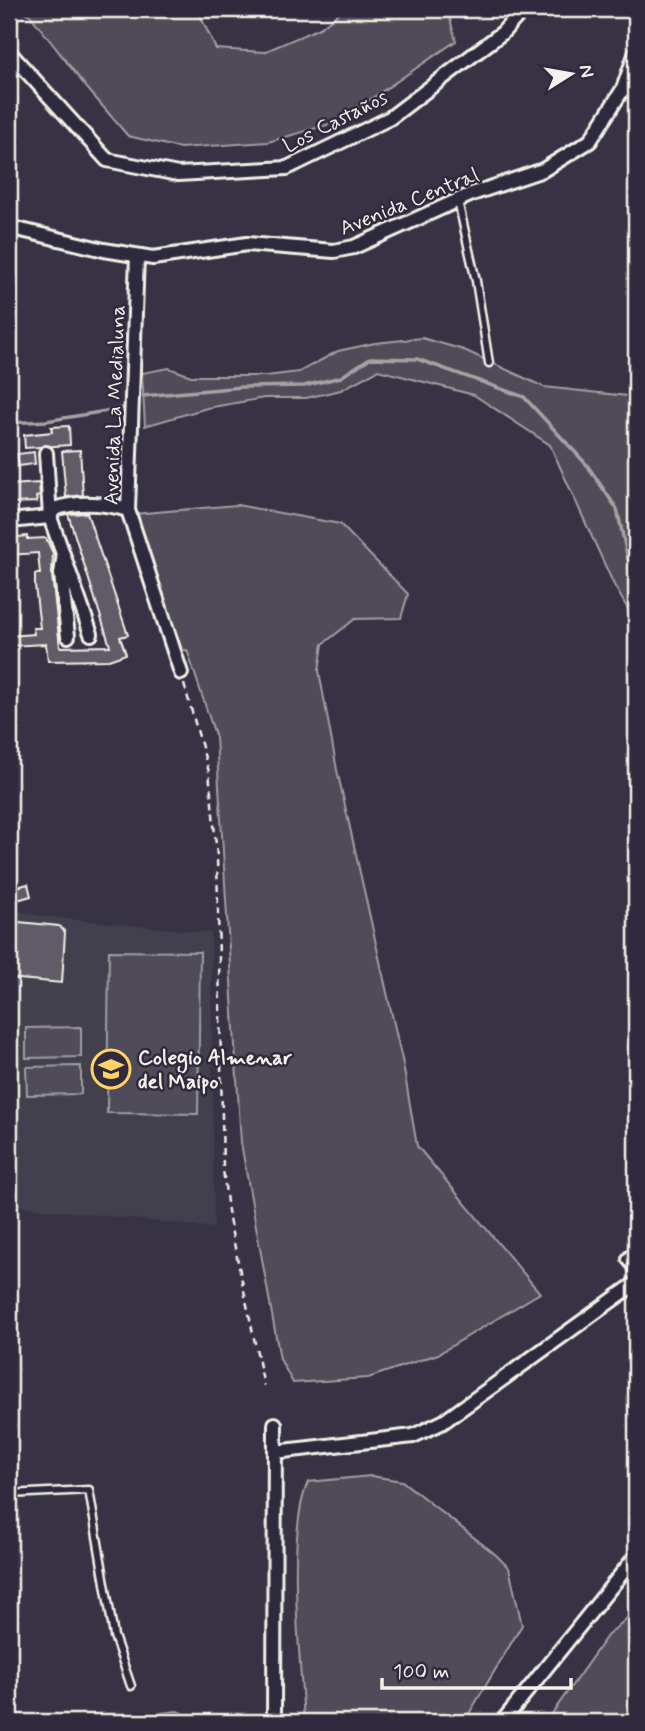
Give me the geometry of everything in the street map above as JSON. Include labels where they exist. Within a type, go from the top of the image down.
[{"type":"street","name":"Los Castaños","points":[[9,52],[107,160],[178,174],[287,168],[390,118],[502,33],[524,9]]},
{"type":"street","name":"Avenida Central","points":[[9,228],[153,258],[247,244],[334,251],[354,247],[458,201],[543,170],[590,141],[623,89],[636,52]]},
{"type":"street","name":"Avenida La Medialuna","points":[[137,256],[128,510],[181,673]]},
{"type":"street","points":[[46,453],[50,517],[91,634]]},
{"type":"street","points":[[50,517],[54,509],[103,503],[128,510]]},
{"type":"street","points":[[9,521],[50,517]]},
{"type":"street","points":[[64,556],[61,574],[68,636]]},
{"type":"street","points":[[275,1452],[413,1436],[443,1422],[636,1283]]},
{"type":"street","points":[[274,1722],[275,1424]]},
{"type":"street","points":[[502,1722],[636,1556]]},
{"type":"lane","points":[[623,89],[636,96]]},
{"type":"lane","points":[[458,201],[476,281],[489,363]]},
{"type":"lane","points":[[9,1494],[89,1490],[114,1636],[131,1686]]},
{"type":"path","points":[[181,673],[209,772],[220,901],[223,1168],[229,1219],[264,1386]]},
{"type":"shaded area","points":[[19,9],[197,9],[216,49],[264,52],[320,28],[344,9],[442,9],[450,19],[456,41],[337,122],[268,142],[180,148],[128,136],[30,15]]},
{"type":"shaded area","points":[[422,338],[464,350],[544,387],[636,397],[636,486],[630,499],[636,520],[636,623],[614,585],[550,445],[474,395],[378,370],[341,390],[306,398],[264,398],[207,408],[145,426],[142,373],[169,368],[191,376],[266,376],[299,372],[338,351],[375,343]]},
{"type":"shaded area","points":[[237,505],[340,524],[408,594],[401,618],[355,619],[323,644],[319,671],[337,770],[403,1064],[417,1146],[540,1293],[438,1354],[368,1378],[293,1383],[280,1359],[241,1143],[216,738],[187,650],[178,651],[134,514]]},
{"type":"shaded area","name":"Colegio Almenar del Maipo","points":[[9,908],[40,916],[211,933],[214,1228],[9,1205]]},
{"type":"shaded area","points":[[109,951],[200,952],[198,1114],[107,1113]]},
{"type":"shaded area","points":[[81,1027],[81,1057],[26,1058],[26,1028]]},
{"type":"shaded area","points":[[81,1066],[81,1094],[27,1095],[26,1067]]},
{"type":"shaded area","points":[[371,1476],[402,1481],[509,1568],[522,1625],[464,1722],[304,1722],[296,1599],[297,1533],[301,1505],[308,1482]]},
{"type":"shaded area","points":[[636,1610],[636,1722],[546,1722],[607,1636]]},
{"type":"shaded area","points":[[177,1711],[202,1722],[147,1722],[162,1713]]},
{"type":"building","points":[[69,426],[70,445],[25,448],[24,435],[52,432],[51,427]]},
{"type":"building","points":[[80,450],[83,495],[66,497],[62,451]]},
{"type":"building","points":[[34,452],[35,464],[19,466],[17,454]]},
{"type":"building","points":[[39,483],[40,496],[36,497],[37,502],[12,503],[11,485]]},
{"type":"building","points":[[87,513],[128,635],[120,637],[126,654],[109,660],[48,661],[46,644],[9,646],[9,636],[34,634],[33,628],[40,628],[35,586],[35,574],[40,574],[38,553],[9,555],[9,538],[27,536],[27,539],[46,538],[53,553],[52,575],[60,647],[110,646],[68,514]]},
{"type":"building","points":[[28,884],[31,896],[17,900],[13,888]]},
{"type":"building","points":[[9,921],[59,926],[65,932],[62,983],[9,978]]},
{"type":"waterway","points":[[143,396],[242,387],[304,386],[341,377],[370,358],[417,359],[524,397],[587,465],[617,509],[628,559],[636,573]]},
{"type":"waterway","points":[[9,423],[46,421],[124,408]]},
{"type":"place","name":"Colegio Almenar del Maipo","points":[[111,1069]]}]
